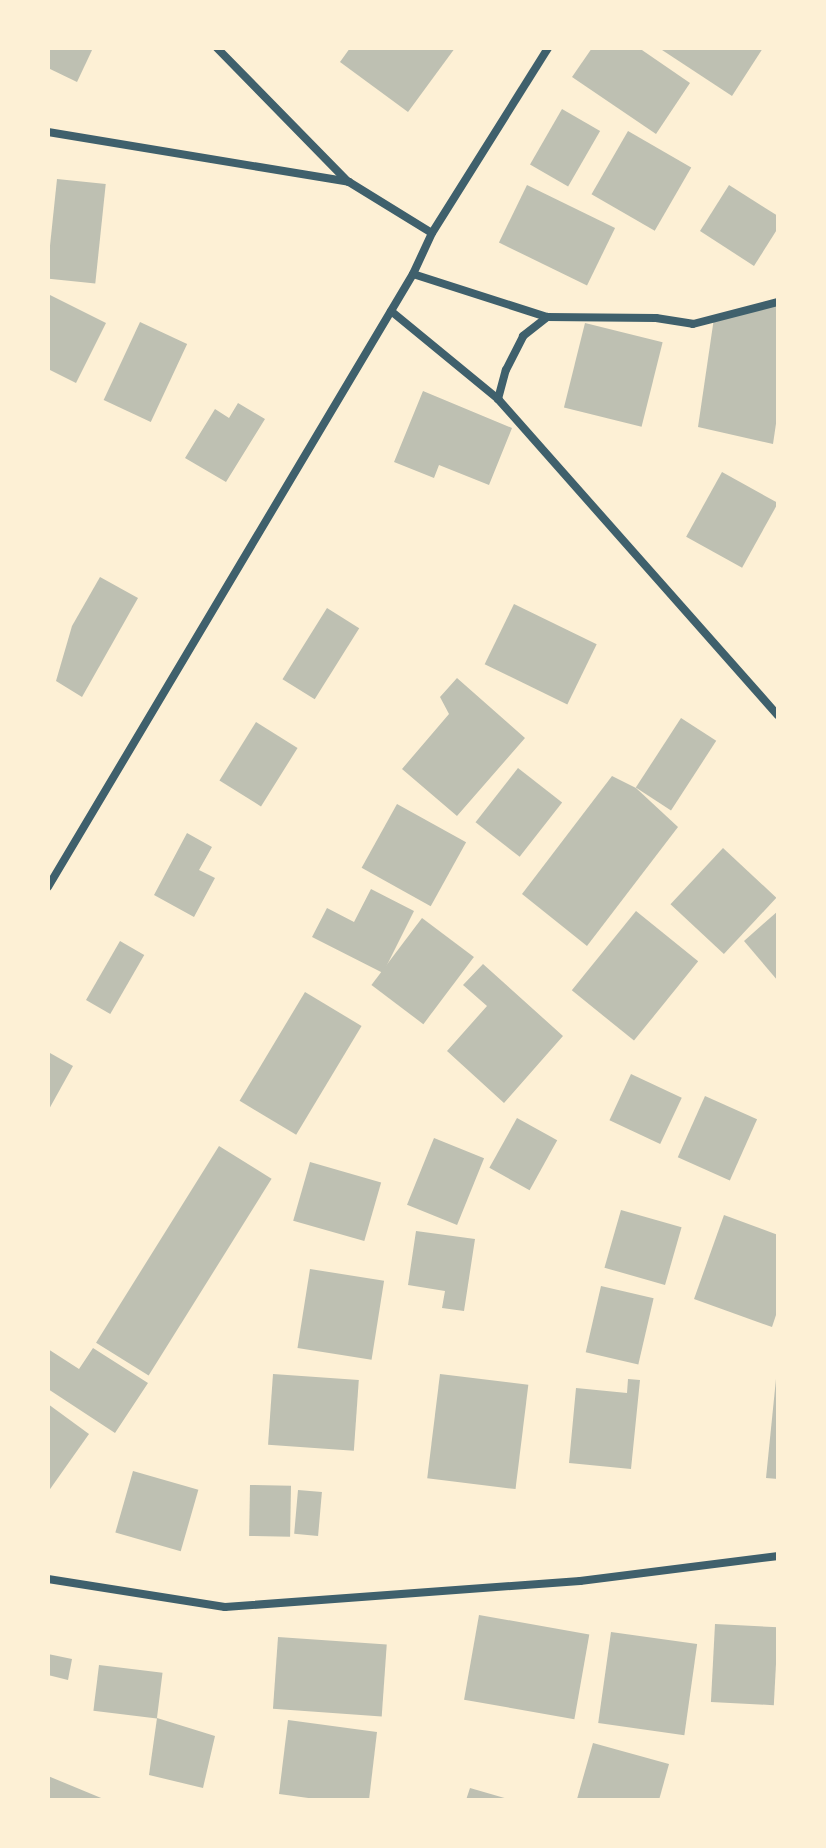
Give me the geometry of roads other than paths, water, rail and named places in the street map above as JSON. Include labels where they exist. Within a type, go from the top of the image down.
[{"type":"street","points":[[217,48],[349,182],[432,233]]},
{"type":"street","points":[[48,887],[413,274],[432,233],[548,48]]},
{"type":"street","points":[[48,132],[349,182]]},
{"type":"street","points":[[413,274],[547,317],[656,318],[693,324],[778,302]]},
{"type":"street","points":[[391,311],[498,399],[778,715]]},
{"type":"street","points":[[498,399],[506,370],[523,336],[547,317]]},
{"type":"street","points":[[48,1579],[225,1607],[580,1581],[778,1556]]}]
